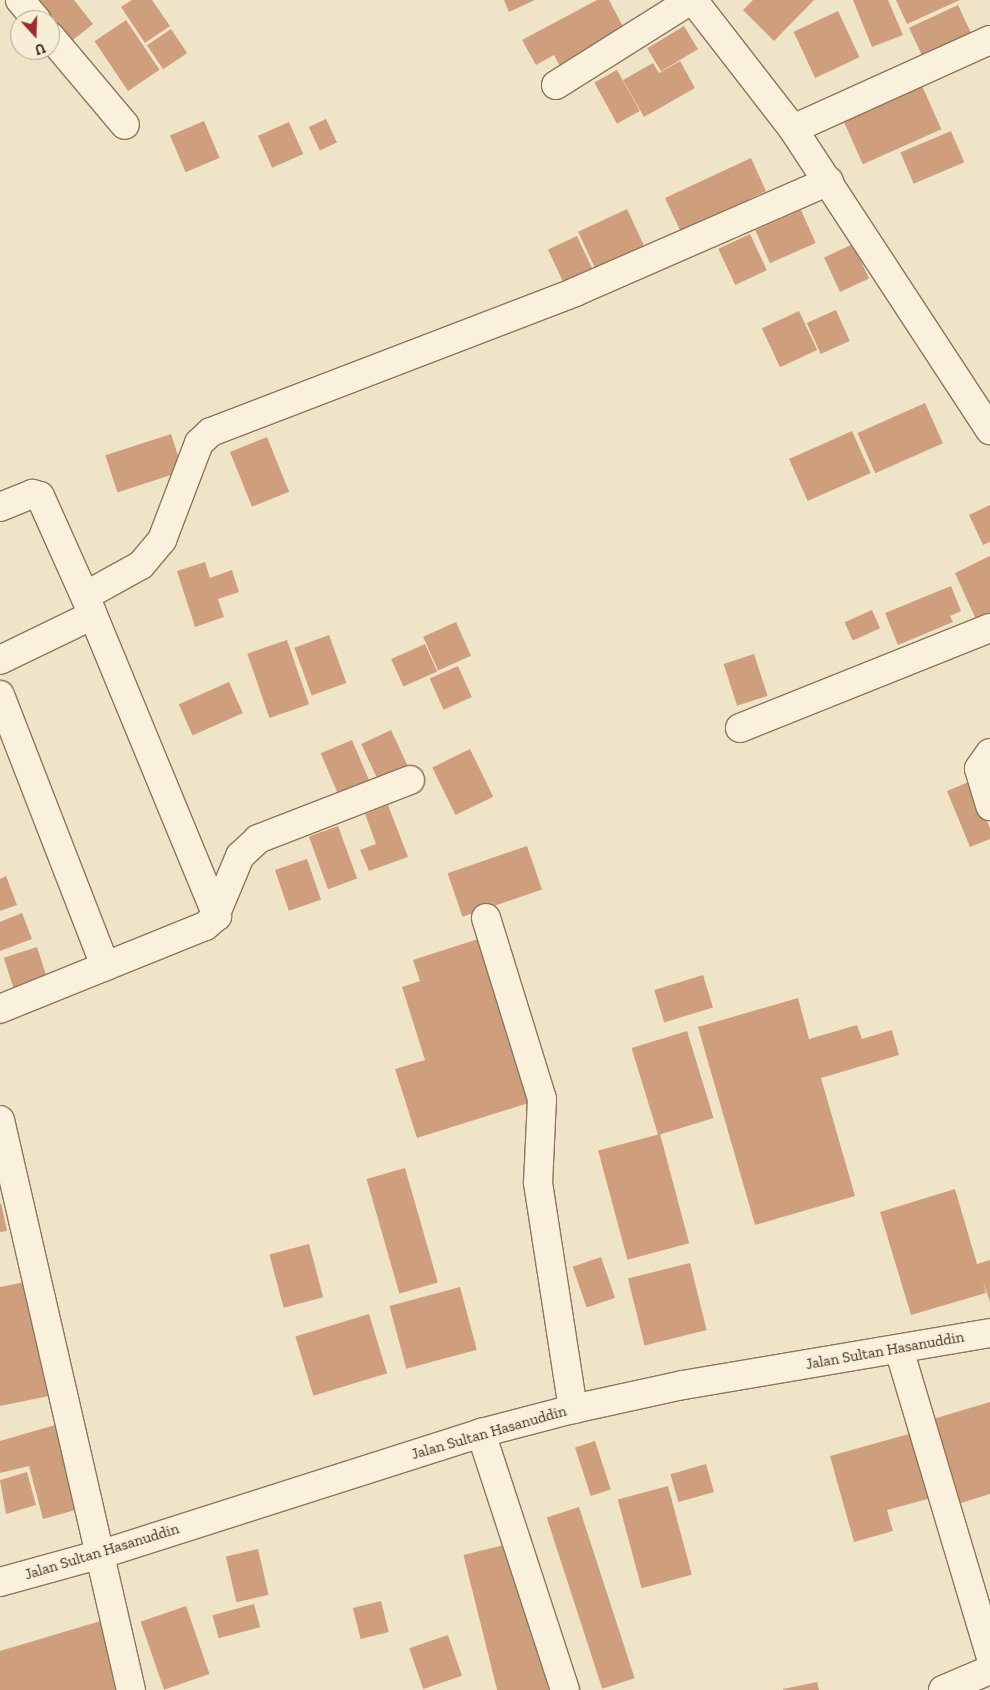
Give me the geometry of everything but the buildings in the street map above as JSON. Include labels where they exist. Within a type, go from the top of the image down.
[{"type":"street","points":[[20,0],[28,10]]},
{"type":"street","points":[[556,85],[692,0],[793,129],[829,181],[990,430]]},
{"type":"street","points":[[793,129],[990,40]]},
{"type":"street","points":[[60,48],[125,125]]},
{"type":"street","points":[[0,660],[89,606],[141,565],[162,540],[199,443],[211,432],[548,304],[829,181]]},
{"type":"street","points":[[0,507],[32,494],[40,496],[89,606],[217,911]]},
{"type":"street","points":[[740,728],[990,628]]},
{"type":"street","points":[[0,695],[105,966]]},
{"type":"street","points":[[990,753],[979,769],[990,806]]},
{"type":"street","points":[[0,1009],[212,922],[240,856],[258,840],[410,780]]},
{"type":"street","points":[[486,918],[542,1099],[538,1183],[573,1409]]},
{"type":"street","points":[[0,1120],[102,1554],[131,1690]]},
{"type":"street","name":"Jalan Sultan Hasanuddin","points":[[0,1582],[102,1554],[481,1433],[573,1409],[683,1385],[990,1333]]},
{"type":"street","points":[[900,1349],[990,1655]]},
{"type":"street","points":[[481,1433],[565,1690]]},
{"type":"street","points":[[943,1690],[990,1670]]}]
